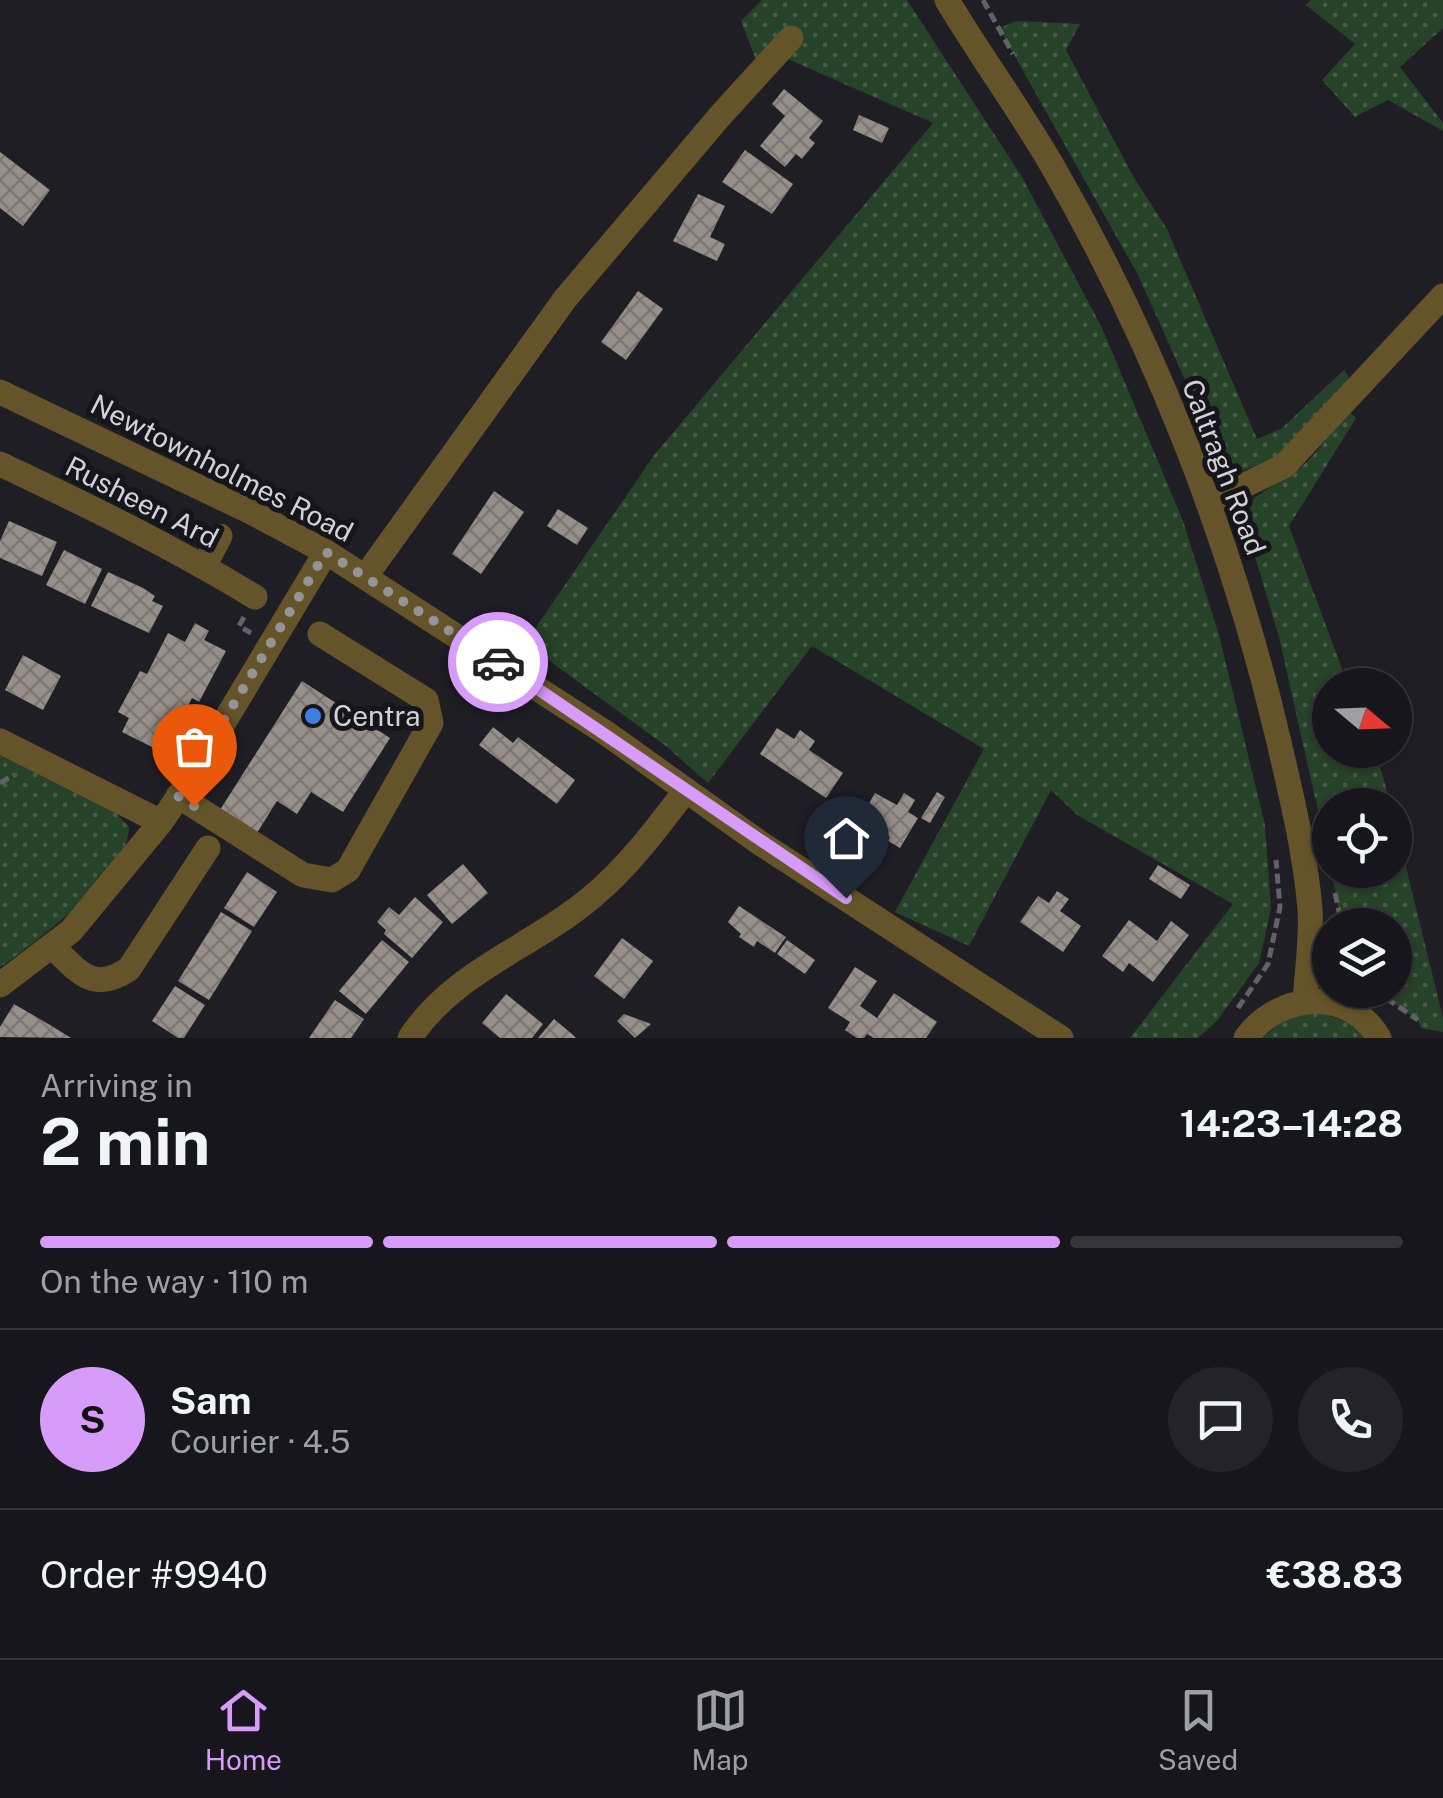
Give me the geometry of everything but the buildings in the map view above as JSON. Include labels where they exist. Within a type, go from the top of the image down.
[{"type":"street","name":"Caltragh Road","points":[[948,0],[1052,166],[1112,276],[1162,386],[1208,502],[1255,640],[1296,814],[1310,912],[1305,1000]]},
{"type":"street","points":[[366,577],[565,299],[791,38]]},
{"type":"street","points":[[1208,502],[1284,466],[1443,296]]},
{"type":"street","name":"Newtownholmes Road","points":[[0,392],[326,552],[606,733],[685,791],[1061,1038]]},
{"type":"street","name":"Rusheen Ard","points":[[0,464],[204,566],[255,598]]},
{"type":"street","points":[[204,566],[220,536]]},
{"type":"street","points":[[0,985],[53,947],[96,904],[161,822],[326,552]]},
{"type":"street","points":[[178,796],[304,875],[332,880],[348,870],[431,723],[426,700],[320,634]]},
{"type":"street","points":[[0,741],[161,822]]},
{"type":"street","points":[[416,1036],[465,980],[548,930],[594,896],[642,848],[685,791]]},
{"type":"street","points":[[53,947],[91,980],[112,981],[129,969],[208,848]]},
{"type":"street","points":[[1236,1030],[1283,1006],[1305,1000],[1331,1002],[1355,1012],[1380,1038]]},
{"type":"path","points":[[1236,1030],[1268,964],[1280,906],[1275,847]]},
{"type":"path","points":[[1400,1008],[1418,1020]]},
{"type":"green space","points":[[762,0],[907,0],[1022,177],[1102,328],[1183,521],[1219,635],[1265,825],[1271,909],[1259,963],[1217,1021],[1198,1038],[1130,1038],[1233,904],[1077,815],[1051,790],[969,946],[895,912],[984,749],[812,646],[708,783],[667,747],[525,643],[655,454],[933,123],[790,60],[756,60],[741,21]]},
{"type":"green space","points":[[1311,0],[1443,0],[1443,28],[1400,67],[1443,123],[1443,131],[1388,100],[1355,117],[1322,80],[1355,44],[1306,5]]},
{"type":"green space","points":[[1017,21],[1080,24],[1066,50],[1133,176],[1167,229],[1257,439],[1281,429],[1344,370],[1350,379],[1281,455],[1235,474],[1224,467],[1138,275],[999,28]]},
{"type":"green space","points":[[1347,410],[1356,418],[1289,526],[1342,668],[1312,668],[1312,768],[1380,768],[1386,788],[1313,788],[1279,637],[1242,513],[1253,500],[1307,462]]},
{"type":"green space","points":[[0,755],[115,812],[129,827],[125,845],[98,884],[57,924],[0,967]]},
{"type":"green space","points":[[1334,888],[1411,888],[1443,1018],[1443,1032],[1421,1028],[1418,1020],[1400,1008],[1412,1008],[1412,908],[1338,908]]},
{"type":"green space","points":[[1320,1012],[1350,1023],[1367,1038],[1262,1038],[1288,1017]]},
{"type":"way so far","points":[[194,806],[178,796],[326,552],[498,662]]},
{"type":"place","name":"Centra","points":[[313,716]]},
{"type":"route","points":[[498,662],[846,898]]}]
